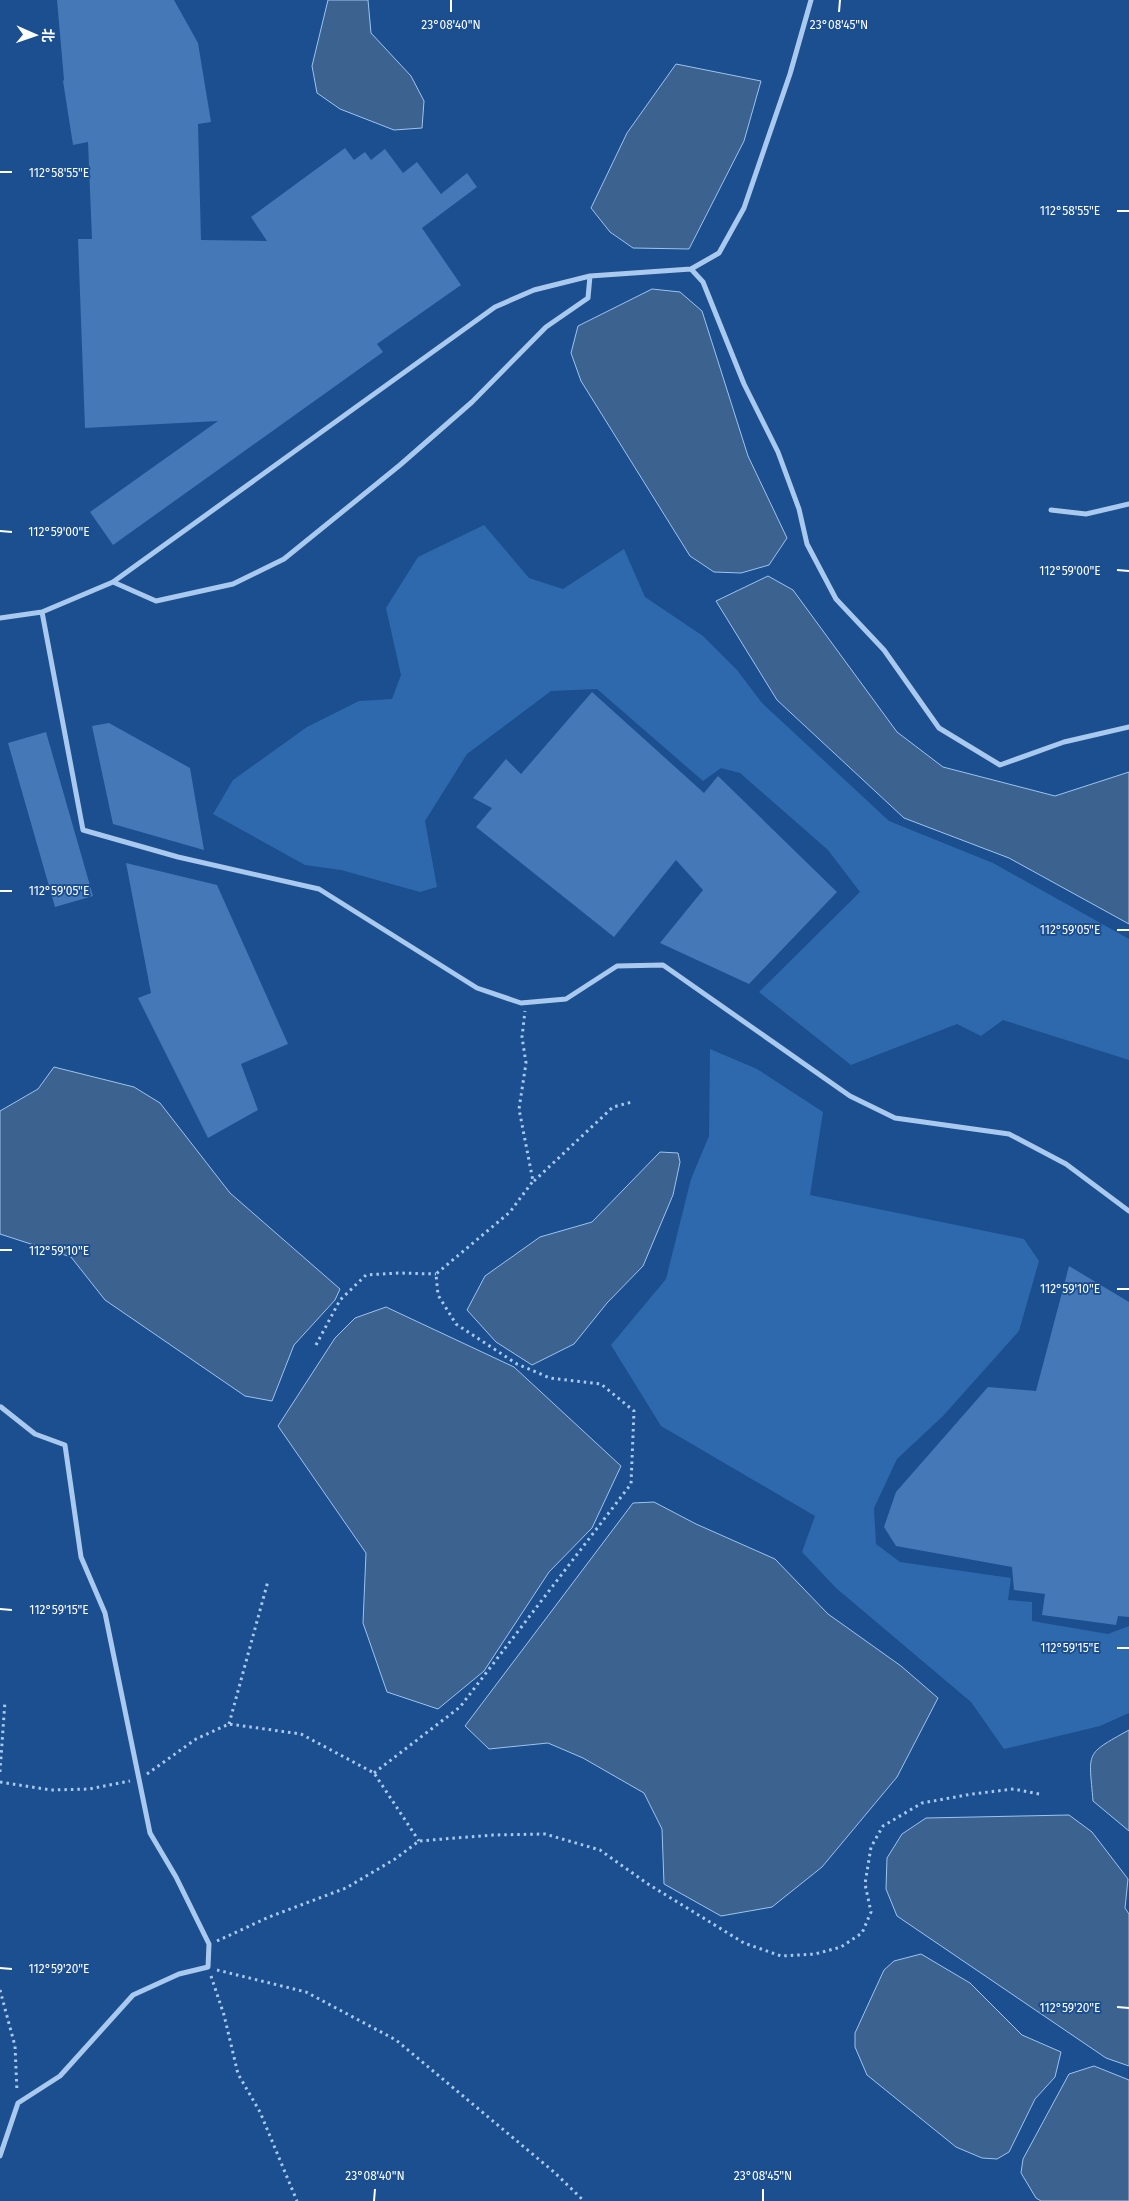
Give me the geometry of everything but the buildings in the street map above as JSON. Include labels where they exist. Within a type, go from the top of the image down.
[{"type":"street","points":[[0,618],[42,612],[113,582],[495,307],[534,290],[590,276],[691,269],[719,253],[744,208],[790,74],[811,0]]},
{"type":"street","points":[[691,269],[703,282],[744,384],[778,452],[799,510],[807,544],[836,600],[884,650],[939,728],[1000,765],[1064,742],[1129,727]]},
{"type":"street","points":[[113,582],[156,601],[233,584],[284,559],[400,465],[472,402],[546,327],[588,298],[590,276]]},
{"type":"street","points":[[1051,510],[1086,514],[1129,504]]},
{"type":"street","points":[[42,612],[83,830],[178,857],[319,890],[477,988],[520,1003],[566,999],[617,966],[662,965],[850,1096],[895,1118],[1009,1134],[1066,1164],[1129,1211]]},
{"type":"street","points":[[0,2156],[18,2103],[60,2076],[133,1995],[179,1974],[208,1967],[209,1944],[176,1877],[150,1833],[105,1613],[81,1557],[65,1445],[35,1434],[1,1407]]},
{"type":"path","points":[[526,1002],[522,1037],[526,1063],[519,1109],[533,1182]]},
{"type":"path","points":[[316,1345],[340,1300],[366,1276],[398,1273],[436,1274],[510,1212],[533,1182],[613,1107],[632,1102]]},
{"type":"path","points":[[374,1773],[460,1707],[631,1484],[634,1411],[602,1384],[550,1378],[517,1364],[456,1324],[438,1295],[436,1274]]},
{"type":"path","points":[[229,1724],[268,1581]]},
{"type":"path","points":[[0,1772],[5,1701]]},
{"type":"path","points":[[0,1782],[50,1790],[89,1789],[139,1780],[196,1739],[229,1724],[301,1734],[374,1773],[419,1841]]},
{"type":"path","points":[[209,1944],[269,1917],[346,1888],[395,1859],[419,1841],[493,1835],[545,1834],[600,1850],[648,1884],[744,1943],[781,1956],[815,1954],[841,1947],[862,1933],[871,1912],[865,1884],[871,1847],[882,1826],[922,1803],[1014,1789],[1039,1794]]},
{"type":"path","points":[[208,1967],[224,2015],[238,2074],[260,2112],[297,2201]]},
{"type":"path","points":[[208,1967],[306,1992],[396,2040],[519,2142],[584,2201]]},
{"type":"path","points":[[0,1990],[15,2046],[18,2103]]},
{"type":"shaded area","points":[[328,0],[368,0],[371,33],[411,76],[424,101],[422,128],[394,130],[340,109],[317,93],[312,66]]},
{"type":"shaded area","points":[[676,64],[761,81],[744,141],[689,249],[633,248],[610,232],[591,208],[627,133]]},
{"type":"shaded area","points":[[652,289],[680,292],[702,311],[748,456],[787,538],[769,565],[741,573],[714,572],[690,556],[581,381],[571,353],[578,326]]},
{"type":"shaded area","points":[[484,525],[529,578],[563,589],[624,549],[645,597],[703,636],[737,670],[762,703],[889,821],[993,863],[1129,939],[1129,1060],[1003,1020],[981,1036],[957,1024],[851,1065],[759,992],[860,892],[828,850],[740,773],[721,768],[703,781],[597,689],[551,691],[467,754],[425,821],[437,887],[420,892],[341,870],[305,865],[213,814],[233,780],[307,727],[359,701],[392,699],[401,675],[386,608],[418,557]]},
{"type":"shaded area","points":[[768,576],[793,590],[897,732],[943,767],[1055,796],[1129,772],[1129,924],[1009,858],[904,818],[777,700],[716,601]]},
{"type":"shaded area","points":[[710,1049],[757,1069],[823,1112],[810,1195],[1024,1239],[1039,1261],[1019,1331],[943,1416],[897,1459],[874,1508],[876,1544],[900,1562],[1011,1578],[1008,1600],[1032,1602],[1032,1621],[1108,1634],[1129,1626],[1129,1713],[1100,1726],[1004,1749],[971,1702],[836,1588],[802,1552],[815,1516],[661,1426],[611,1345],[666,1279],[691,1179],[709,1136]]},
{"type":"shaded area","points":[[54,1067],[134,1087],[160,1103],[230,1193],[340,1289],[335,1300],[294,1345],[272,1401],[245,1396],[105,1300],[71,1257],[0,1234],[0,1111],[38,1089]]},
{"type":"shaded area","points":[[660,1152],[678,1153],[680,1162],[673,1195],[643,1266],[607,1303],[574,1344],[532,1365],[496,1342],[467,1310],[485,1276],[540,1237],[592,1222]]},
{"type":"shaded area","points":[[386,1307],[514,1367],[621,1466],[592,1528],[549,1572],[484,1671],[438,1709],[387,1692],[363,1623],[366,1553],[278,1426],[335,1338],[355,1318]]},
{"type":"shaded area","points":[[654,1502],[696,1524],[775,1559],[828,1614],[901,1666],[938,1698],[897,1777],[822,1867],[772,1907],[721,1916],[664,1884],[662,1829],[644,1793],[583,1758],[548,1743],[489,1749],[465,1726],[633,1503]]},
{"type":"shaded area","points":[[1129,1730],[1129,1831],[1093,1801],[1091,1763],[1097,1750]]},
{"type":"shaded area","points":[[1069,1815],[1092,1832],[1128,1879],[1125,1908],[1129,1914],[1129,2066],[1106,2058],[897,1916],[886,1889],[887,1858],[902,1834],[926,1818]]},
{"type":"shaded area","points":[[921,1954],[970,1983],[1022,2035],[1061,2052],[1055,2077],[1035,2099],[1009,2152],[997,2159],[982,2158],[956,2147],[867,2075],[855,2047],[855,2033],[884,1970],[894,1961]]},
{"type":"shaded area","points":[[1094,2066],[1129,2080],[1129,2201],[1041,2201],[1036,2198],[1021,2173],[1023,2159],[1069,2074]]}]
